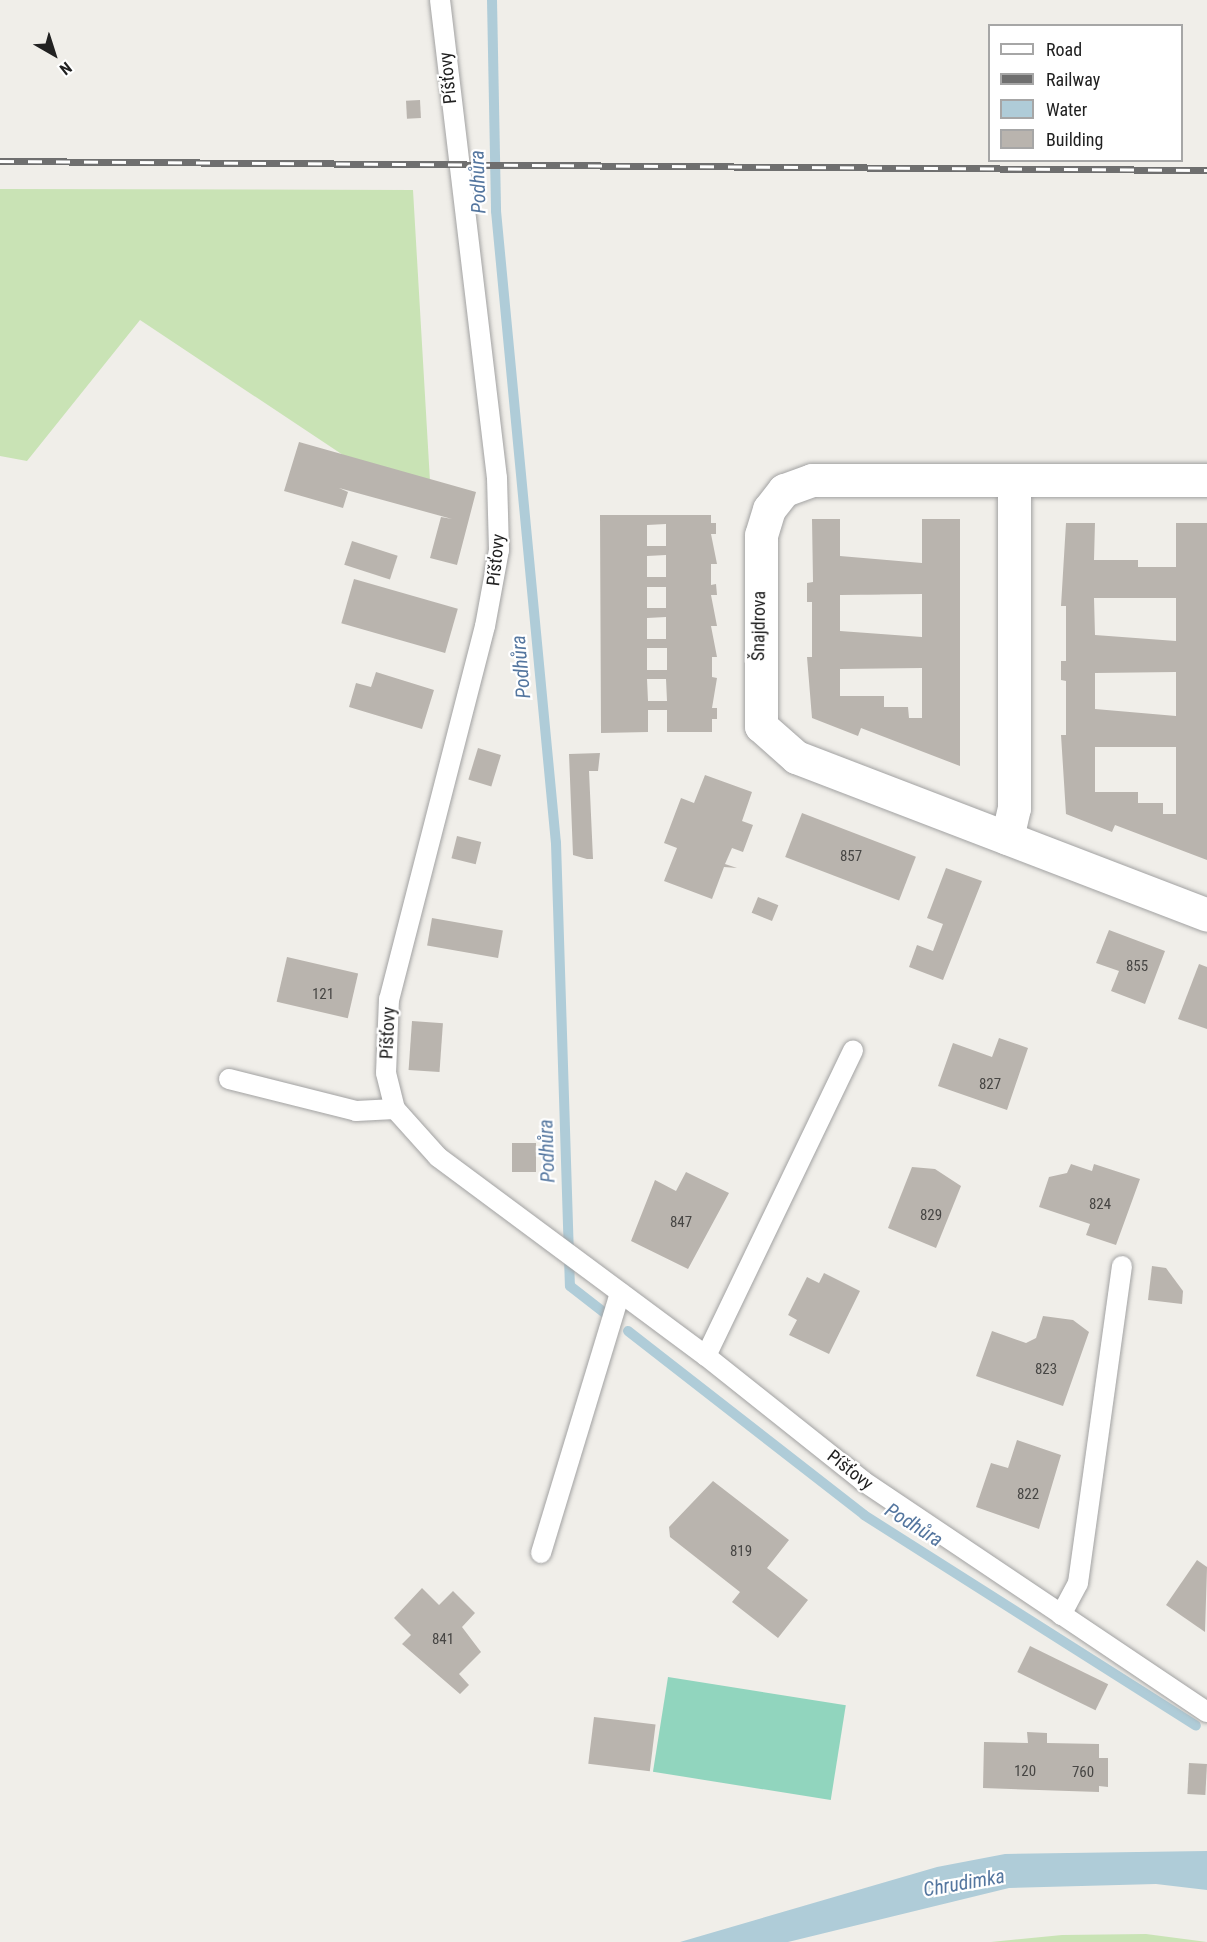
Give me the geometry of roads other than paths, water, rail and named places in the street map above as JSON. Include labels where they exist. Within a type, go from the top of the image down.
[{"type":"street","name":"Šnajdrova","points":[[1207,480],[812,480],[784,490],[769,508],[761,535],[757,712],[770,739],[796,757],[1207,915]]},
{"type":"street","points":[[1007,838],[1014,808],[1014,480]]},
{"type":"lane","name":"Píšťovy","points":[[440,0],[497,478],[499,550],[485,626],[389,999],[386,1073],[395,1109],[438,1157],[706,1356],[862,1481],[1207,1712]]},
{"type":"lane","points":[[706,1356],[853,1051]]},
{"type":"lane","points":[[229,1079],[356,1111],[395,1109]]},
{"type":"lane","points":[[1061,1615],[1078,1583],[1122,1266]]},
{"type":"lane","points":[[541,1553],[620,1293]]},
{"type":"water","name":"Chrudimka","points":[[1207,1851],[1207,1890],[1156,1884],[1009,1888],[788,1942],[680,1942],[937,1867],[1005,1854]]},
{"type":"waterway","name":"Podhůra","points":[[492,0],[496,211],[556,843],[570,1286],[606,1314]]},
{"type":"waterway","name":"Podhůra","points":[[628,1331],[864,1515],[1196,1726]]},
{"type":"railway","points":[[0,161],[1207,170]]}]
